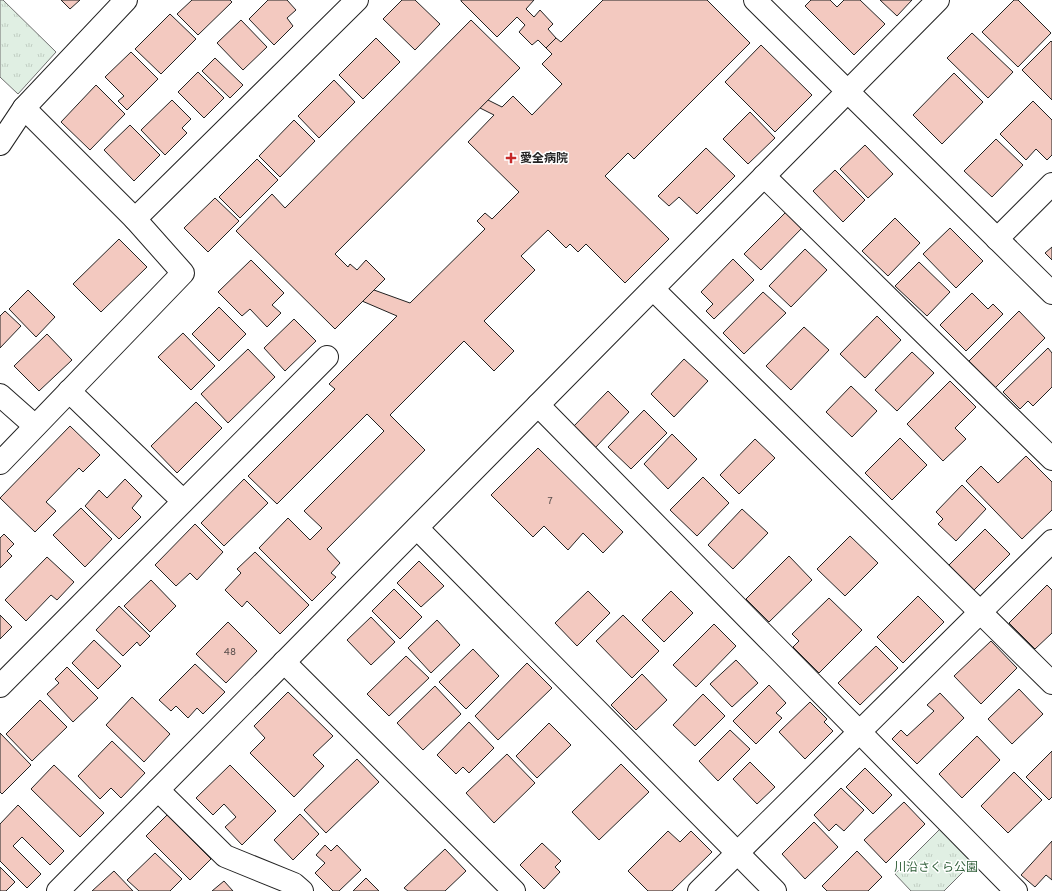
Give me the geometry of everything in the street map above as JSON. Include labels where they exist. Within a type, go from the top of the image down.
[{"type":"street","points":[[0,144],[24,108],[126,0]]},
{"type":"street","points":[[135,219],[357,0]]},
{"type":"street","points":[[755,0],[1052,293]]},
{"type":"street","points":[[58,891],[938,0]]},
{"type":"street","points":[[0,463],[183,273],[135,219],[24,108]]},
{"type":"street","points":[[764,176],[1052,459]]},
{"type":"street","points":[[997,239],[1052,184]]},
{"type":"street","points":[[653,288],[1052,683]]},
{"type":"street","points":[[0,686],[327,357]]},
{"type":"street","points":[[69,391],[183,501]]},
{"type":"street","points":[[0,395],[35,426]]},
{"type":"street","points":[[538,405],[1016,891]]},
{"type":"street","points":[[417,528],[775,891]]},
{"type":"street","points":[[699,891],[1052,541]]},
{"type":"street","points":[[284,662],[514,891]]},
{"type":"street","points":[[158,790],[225,856],[294,884],[302,891]]},
{"type":"green space","points":[[0,0],[3,0],[56,52],[18,94],[0,77]]},
{"type":"green space","name":"川沿さくら公園","points":[[942,827],[975,860],[944,891],[911,891],[895,874]]},
{"type":"building","points":[[61,0],[80,0],[70,9]]},
{"type":"building","points":[[192,0],[230,0],[232,2],[198,35],[177,14]]},
{"type":"building","points":[[268,0],[287,0],[296,10],[287,18],[293,26],[274,45],[249,19]]},
{"type":"building","points":[[402,0],[415,0],[440,24],[415,50],[383,19]]},
{"type":"building","points":[[461,0],[534,0],[526,9],[534,17],[540,10],[553,24],[548,29],[556,38],[546,48],[538,40],[532,45],[519,32],[525,25],[517,17],[497,37]]},
{"type":"building","points":[[603,0],[707,0],[750,43],[634,159],[628,153],[605,176],[669,239],[625,283],[586,244],[578,252],[570,244],[566,248],[548,230],[521,256],[535,270],[484,321],[514,351],[494,371],[464,341],[390,415],[425,450],[327,549],[340,563],[331,573],[336,577],[312,601],[259,548],[288,518],[310,540],[322,528],[304,511],[384,431],[367,414],[277,504],[248,476],[335,389],[329,384],[397,316],[362,301],[374,290],[410,303],[485,229],[477,221],[485,213],[492,219],[519,192],[468,142],[494,115],[480,108],[488,100],[502,107],[513,96],[532,115],[562,84],[542,64],[552,54],[546,48],[556,38],[561,42]]},
{"type":"building","points":[[811,0],[830,0],[837,7],[844,0],[860,0],[885,24],[854,55],[805,6]]},
{"type":"building","points":[[880,0],[912,0],[897,16]]},
{"type":"building","points":[[1014,0],[1018,0],[1051,33],[1018,67],[982,32]]},
{"type":"building","points":[[170,14],[196,39],[161,74],[135,49]]},
{"type":"building","points":[[241,20],[267,47],[243,70],[217,43]]},
{"type":"building","points":[[471,20],[520,68],[335,254],[348,267],[350,264],[357,270],[366,260],[385,279],[335,329],[236,231],[272,194],[285,208]]},
{"type":"building","points":[[972,33],[1013,72],[988,98],[947,58]]},
{"type":"building","points":[[376,38],[400,62],[363,99],[339,75]]},
{"type":"building","points":[[1051,41],[1052,42],[1052,100],[1022,70]]},
{"type":"building","points":[[761,45],[812,95],[775,132],[725,82]]},
{"type":"building","points":[[131,52],[158,79],[127,110],[118,101],[124,96],[105,77]]},
{"type":"building","points":[[215,58],[243,85],[230,98],[202,71]]},
{"type":"building","points":[[198,72],[224,98],[204,118],[178,92]]},
{"type":"building","points":[[954,73],[983,102],[942,144],[913,115]]},
{"type":"building","points":[[334,80],[355,102],[319,138],[298,116]]},
{"type":"building","points":[[96,85],[125,114],[90,150],[61,122]]},
{"type":"building","points":[[172,100],[191,119],[182,128],[187,133],[165,155],[141,130]]},
{"type":"building","points":[[1033,101],[1052,120],[1052,155],[1047,160],[1036,149],[1026,160],[1000,134]]},
{"type":"building","points":[[750,112],[775,138],[748,164],[723,139]]},
{"type":"building","points":[[294,120],[315,141],[280,177],[259,156]]},
{"type":"building","points":[[130,125],[160,155],[134,181],[104,150]]},
{"type":"building","points":[[996,139],[1023,165],[992,197],[964,171]]},
{"type":"building","points":[[865,145],[893,174],[868,198],[840,169]]},
{"type":"building","points":[[706,148],[735,176],[697,214],[679,197],[669,206],[658,196]]},
{"type":"building","points":[[257,159],[278,180],[240,218],[219,197]]},
{"type":"building","points":[[835,170],[865,200],[843,222],[813,191]]},
{"type":"building","points":[[215,198],[239,221],[208,252],[184,228]]},
{"type":"building","points":[[786,212],[802,228],[761,270],[744,254]]},
{"type":"building","points":[[895,218],[920,243],[888,276],[862,251]]},
{"type":"building","points":[[950,228],[983,261],[956,288],[923,254]]},
{"type":"building","points":[[119,239],[147,267],[101,312],[73,284]]},
{"type":"building","points":[[1052,247],[1052,260],[1045,253]]},
{"type":"building","points":[[805,249],[827,270],[791,307],[769,286]]},
{"type":"building","points":[[733,259],[754,280],[714,319],[706,311],[713,304],[701,292]]},
{"type":"building","points":[[251,260],[284,293],[272,305],[281,313],[267,327],[250,309],[242,316],[218,292]]},
{"type":"building","points":[[919,262],[950,292],[927,316],[895,286]]},
{"type":"building","points":[[28,290],[55,317],[36,337],[9,309]]},
{"type":"building","points":[[763,292],[786,313],[744,354],[723,333]]},
{"type":"building","points":[[972,293],[988,309],[993,304],[1003,314],[966,351],[940,325]]},
{"type":"building","points":[[219,307],[246,334],[219,361],[192,334]]},
{"type":"building","points":[[5,311],[21,326],[0,348],[0,316]]},
{"type":"building","points":[[1019,311],[1045,338],[995,388],[969,361]]},
{"type":"building","points":[[877,316],[901,340],[865,378],[840,354]]},
{"type":"building","points":[[294,319],[316,341],[285,371],[264,348]]},
{"type":"building","points":[[804,327],[829,350],[791,390],[766,366]]},
{"type":"building","points":[[183,333],[215,366],[191,390],[158,357]]},
{"type":"building","points":[[47,334],[72,360],[39,391],[14,366]]},
{"type":"building","points":[[1048,348],[1052,353],[1052,387],[1033,406],[1028,401],[1020,409],[1003,392]]},
{"type":"building","points":[[248,349],[275,377],[228,423],[201,394]]},
{"type":"building","points":[[912,352],[934,373],[897,411],[875,390]]},
{"type":"building","points":[[684,359],[708,381],[674,417],[651,394]]},
{"type":"building","points":[[950,381],[976,407],[955,428],[966,439],[943,461],[907,424]]},
{"type":"building","points":[[851,386],[877,411],[852,437],[826,412]]},
{"type":"building","points":[[608,391],[629,412],[595,448],[573,427]]},
{"type":"building","points":[[196,402],[222,428],[177,473],[151,446]]},
{"type":"building","points":[[644,410],[667,433],[631,469],[608,447]]},
{"type":"building","points":[[70,426],[100,455],[83,472],[79,468],[46,502],[56,511],[35,532],[0,498]]},
{"type":"building","points":[[672,434],[697,459],[668,489],[644,464]]},
{"type":"building","points":[[900,438],[927,465],[892,500],[865,473]]},
{"type":"building","points":[[755,439],[775,458],[739,494],[720,475]]},
{"type":"building","points":[[538,448],[623,532],[603,553],[583,533],[568,550],[544,526],[533,537],[491,495]]},
{"type":"building","points":[[1026,456],[1052,482],[1052,510],[1022,539],[966,481],[981,466],[998,483]]},
{"type":"building","points":[[703,477],[729,503],[697,536],[670,510]]},
{"type":"building","points":[[125,479],[142,496],[132,508],[141,517],[119,539],[85,506],[99,490],[107,498]]},
{"type":"building","points":[[244,479],[268,503],[224,546],[201,523]]},
{"type":"building","points":[[962,485],[986,509],[956,541],[938,524],[943,519],[936,512]]},
{"type":"building","points":[[81,508],[112,539],[85,567],[53,535]]},
{"type":"building","points":[[742,509],[768,533],[733,569],[708,545]]},
{"type":"building","points":[[195,524],[223,552],[197,580],[190,573],[176,586],[155,565]]},
{"type":"building","points":[[985,529],[1010,554],[974,590],[949,565]]},
{"type":"building","points":[[4,534],[14,544],[7,551],[12,556],[0,568],[0,538]]},
{"type":"building","points":[[850,536],[878,563],[845,596],[817,569]]},
{"type":"building","points":[[255,552],[309,605],[280,634],[247,601],[242,607],[225,590],[241,573],[237,569]]},
{"type":"building","points":[[789,556],[812,580],[769,622],[746,599]]},
{"type":"building","points":[[47,557],[74,582],[57,600],[51,595],[26,621],[5,600]]},
{"type":"building","points":[[419,561],[444,586],[421,607],[397,583]]},
{"type":"building","points":[[151,580],[176,606],[150,632],[124,606]]},
{"type":"building","points":[[1047,585],[1052,590],[1052,633],[1035,649],[1009,623]]},
{"type":"building","points":[[394,589],[422,617],[400,639],[372,611]]},
{"type":"building","points":[[588,591],[610,613],[577,646],[555,623]]},
{"type":"building","points":[[671,591],[693,613],[664,642],[642,620]]},
{"type":"building","points":[[918,596],[944,622],[903,663],[877,637]]},
{"type":"building","points":[[829,598],[862,630],[819,673],[793,647],[799,641],[792,634]]},
{"type":"building","points":[[119,606],[150,636],[140,646],[137,642],[123,656],[96,630]]},
{"type":"building","points":[[0,615],[12,627],[0,639]]},
{"type":"building","points":[[623,615],[659,651],[632,678],[596,641]]},
{"type":"building","points":[[371,617],[395,642],[371,665],[347,640]]},
{"type":"building","points":[[437,620],[460,645],[431,673],[408,648]]},
{"type":"building","points":[[228,622],[257,651],[226,683],[196,654]]},
{"type":"building","points":[[714,624],[736,646],[696,687],[673,665]]},
{"type":"building","points":[[94,640],[121,666],[98,689],[72,663]]},
{"type":"building","points":[[991,641],[1017,668],[981,704],[954,676]]},
{"type":"building","points":[[876,646],[898,668],[860,705],[838,683]]},
{"type":"building","points":[[473,649],[499,676],[466,709],[439,682]]},
{"type":"building","points":[[406,656],[429,678],[389,716],[367,694]]},
{"type":"building","points":[[736,660],[758,683],[732,707],[710,684]]},
{"type":"building","points":[[527,663],[552,688],[498,740],[475,716]]},
{"type":"building","points":[[195,664],[225,692],[203,714],[197,708],[188,718],[176,706],[171,711],[159,700]]},
{"type":"building","points":[[67,667],[98,698],[73,722],[47,694],[59,683],[55,679]]},
{"type":"building","points":[[642,674],[667,700],[636,730],[611,705]]},
{"type":"building","points":[[769,685],[786,703],[776,713],[782,718],[756,744],[733,721]]},
{"type":"building","points":[[435,686],[461,714],[423,750],[397,723]]},
{"type":"building","points":[[1019,689],[1043,714],[1012,744],[988,719]]},
{"type":"building","points":[[288,692],[333,736],[313,755],[324,766],[294,797],[250,753],[265,738],[254,726]]},
{"type":"building","points":[[940,693],[964,718],[917,764],[892,739],[901,730],[907,736],[934,711],[927,705]]},
{"type":"building","points":[[703,694],[725,716],[695,746],[673,725]]},
{"type":"building","points":[[132,697],[170,734],[144,762],[106,725]]},
{"type":"building","points":[[40,700],[67,727],[32,761],[6,734]]},
{"type":"building","points":[[810,702],[827,719],[824,722],[833,731],[805,759],[779,732]]},
{"type":"building","points":[[469,722],[494,748],[469,773],[463,767],[456,774],[437,755]]},
{"type":"building","points":[[549,723],[571,745],[537,778],[516,756]]},
{"type":"building","points":[[730,730],[750,749],[718,781],[699,761]]},
{"type":"building","points":[[0,733],[31,765],[2,794],[0,792]]},
{"type":"building","points":[[977,736],[1000,760],[962,798],[939,774]]},
{"type":"building","points":[[112,741],[145,773],[121,798],[111,788],[100,799],[78,776]]},
{"type":"building","points":[[1052,751],[1052,797],[1049,800],[1026,777]]},
{"type":"building","points":[[507,754],[535,783],[494,823],[466,793]]},
{"type":"building","points":[[357,759],[379,782],[326,833],[304,810]]},
{"type":"building","points":[[750,762],[775,787],[757,804],[733,779]]},
{"type":"building","points":[[621,764],[649,792],[599,840],[572,812]]},
{"type":"building","points":[[54,765],[104,813],[80,837],[31,789]]},
{"type":"building","points":[[230,765],[276,811],[242,845],[225,827],[236,817],[224,804],[213,815],[196,798]]},
{"type":"building","points":[[865,768],[892,795],[873,814],[846,787]]},
{"type":"building","points":[[1014,772],[1042,800],[1008,833],[981,806]]},
{"type":"building","points":[[841,788],[864,810],[844,831],[836,824],[829,831],[814,815]]},
{"type":"building","points":[[904,802],[925,824],[886,863],[864,840]]},
{"type":"building","points":[[18,805],[64,851],[50,865],[22,837],[13,846],[41,874],[27,888],[0,861],[0,824]]},
{"type":"building","points":[[300,814],[319,834],[293,860],[274,840]]},
{"type":"building","points":[[167,815],[211,859],[190,880],[146,836]]},
{"type":"building","points":[[814,822],[838,847],[805,879],[782,854]]},
{"type":"building","points":[[668,831],[680,842],[691,831],[712,852],[672,891],[648,891],[628,871]]},
{"type":"building","points":[[1052,841],[1052,880],[1046,875],[1035,887],[1021,875]]},
{"type":"building","points":[[542,843],[561,861],[555,867],[560,872],[544,889],[520,865]]},
{"type":"building","points":[[325,845],[331,851],[337,845],[361,870],[339,891],[333,891],[315,873],[325,863],[316,855]]},
{"type":"building","points":[[445,849],[466,871],[445,891],[408,891],[404,888]]},
{"type":"building","points":[[857,851],[882,877],[868,891],[827,891],[822,886]]},
{"type":"building","points":[[155,853],[182,879],[170,891],[139,891],[127,880]]},
{"type":"building","points":[[0,867],[15,882],[6,891],[0,891]]},
{"type":"building","points":[[114,871],[133,891],[92,891]]},
{"type":"building","points":[[366,878],[379,891],[353,891]]},
{"type":"building","points":[[224,881],[233,891],[212,891]]},
{"type":"place","name":"愛全病院","points":[[511,158]]}]
